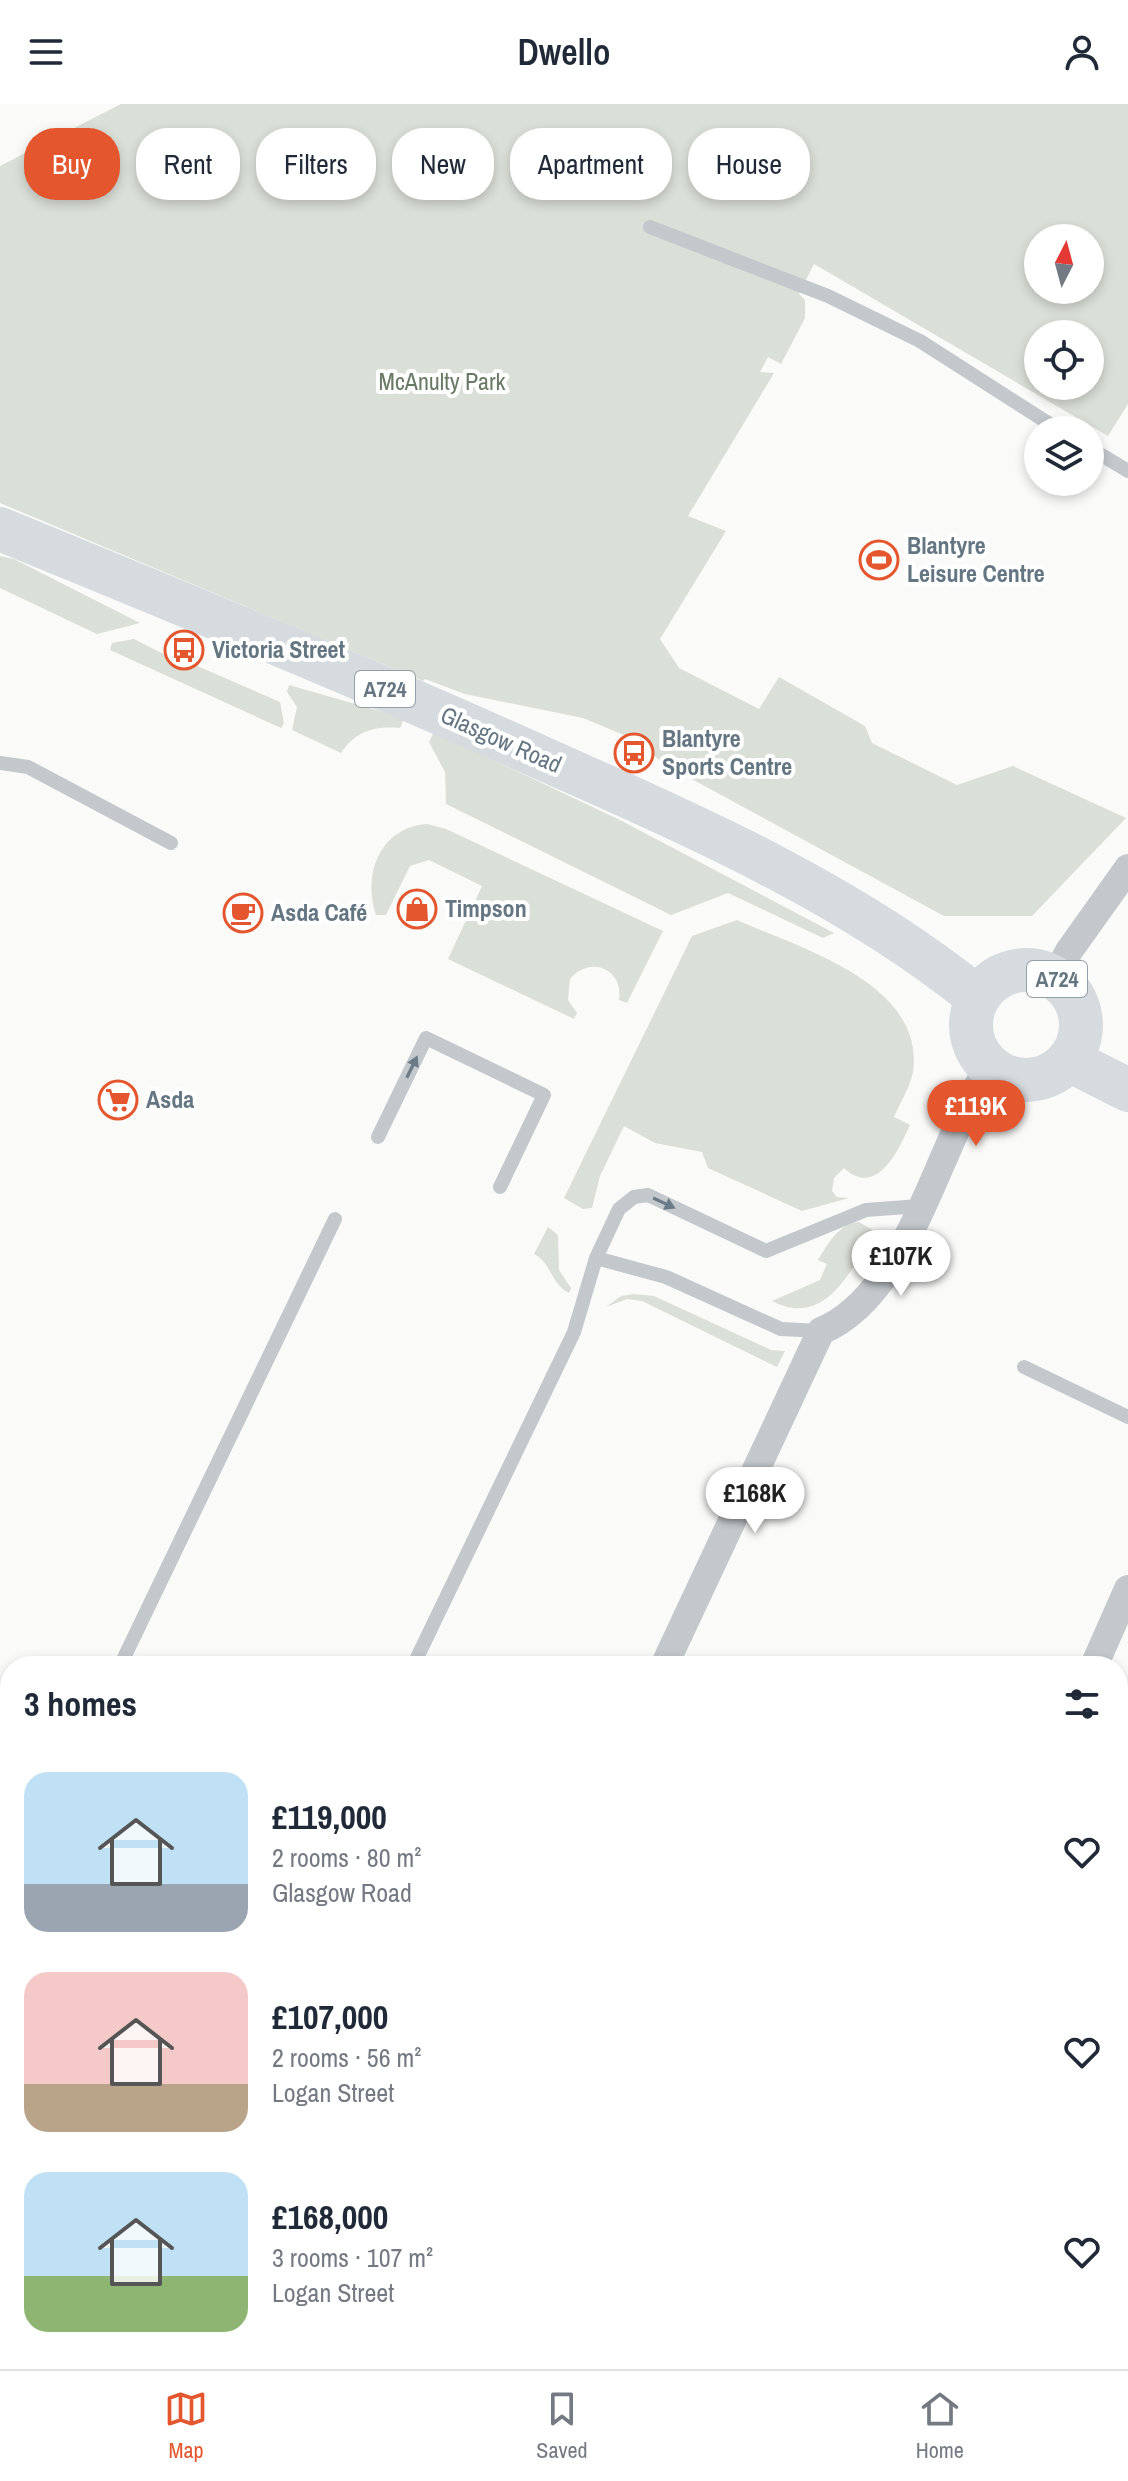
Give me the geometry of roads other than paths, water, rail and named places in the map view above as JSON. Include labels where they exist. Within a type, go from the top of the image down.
[{"type":"main road","name":"Glasgow Road","points":[[0,529],[407,698],[766,861],[872,924],[978,998]]},
{"type":"main road","name":"A724","points":[[978,998],[988,984],[1013,971],[1032,970],[1055,978],[1068,989],[1080,1012],[1081,1032],[1069,1060]]},
{"type":"main road","points":[[978,998],[970,1024],[973,1043],[989,1067],[1003,1076],[1033,1081],[1047,1077],[1069,1060],[1128,1090]]},
{"type":"street","points":[[1055,978],[1069,951],[1128,868]]},
{"type":"street","points":[[669,1656],[821,1331],[837,1325],[867,1301],[891,1266],[970,1099],[989,1067]]},
{"type":"street","points":[[1098,1656],[1128,1589]]},
{"type":"lane","points":[[650,227],[769,270],[907,335],[1037,416]]},
{"type":"lane","points":[[1104,456],[1128,471]]},
{"type":"lane","points":[[0,763],[28,767],[171,843]]},
{"type":"lane","points":[[378,1137],[426,1038],[544,1095],[500,1187]]},
{"type":"lane","points":[[418,1656],[574,1332],[596,1258],[619,1209],[634,1197],[648,1195],[766,1251],[866,1210],[920,1206]]},
{"type":"lane","points":[[125,1656],[335,1219]]},
{"type":"lane","points":[[596,1258],[666,1277],[781,1329],[821,1331]]},
{"type":"lane","points":[[1024,1367],[1128,1417]]},
{"type":"place","name":"Blantyre Leisure Centre","points":[[879,560]]},
{"type":"place","name":"Victoria Street","points":[[184,650]]},
{"type":"place","name":"Blantyre Sports Centre","points":[[634,753]]},
{"type":"place","name":"Timpson","points":[[417,909]]},
{"type":"place","name":"Asda Café","points":[[243,913]]},
{"type":"place","name":"Asda","points":[[118,1100]]},
{"type":"park label","name":"McAnulty Park","points":[[442,382]]}]
